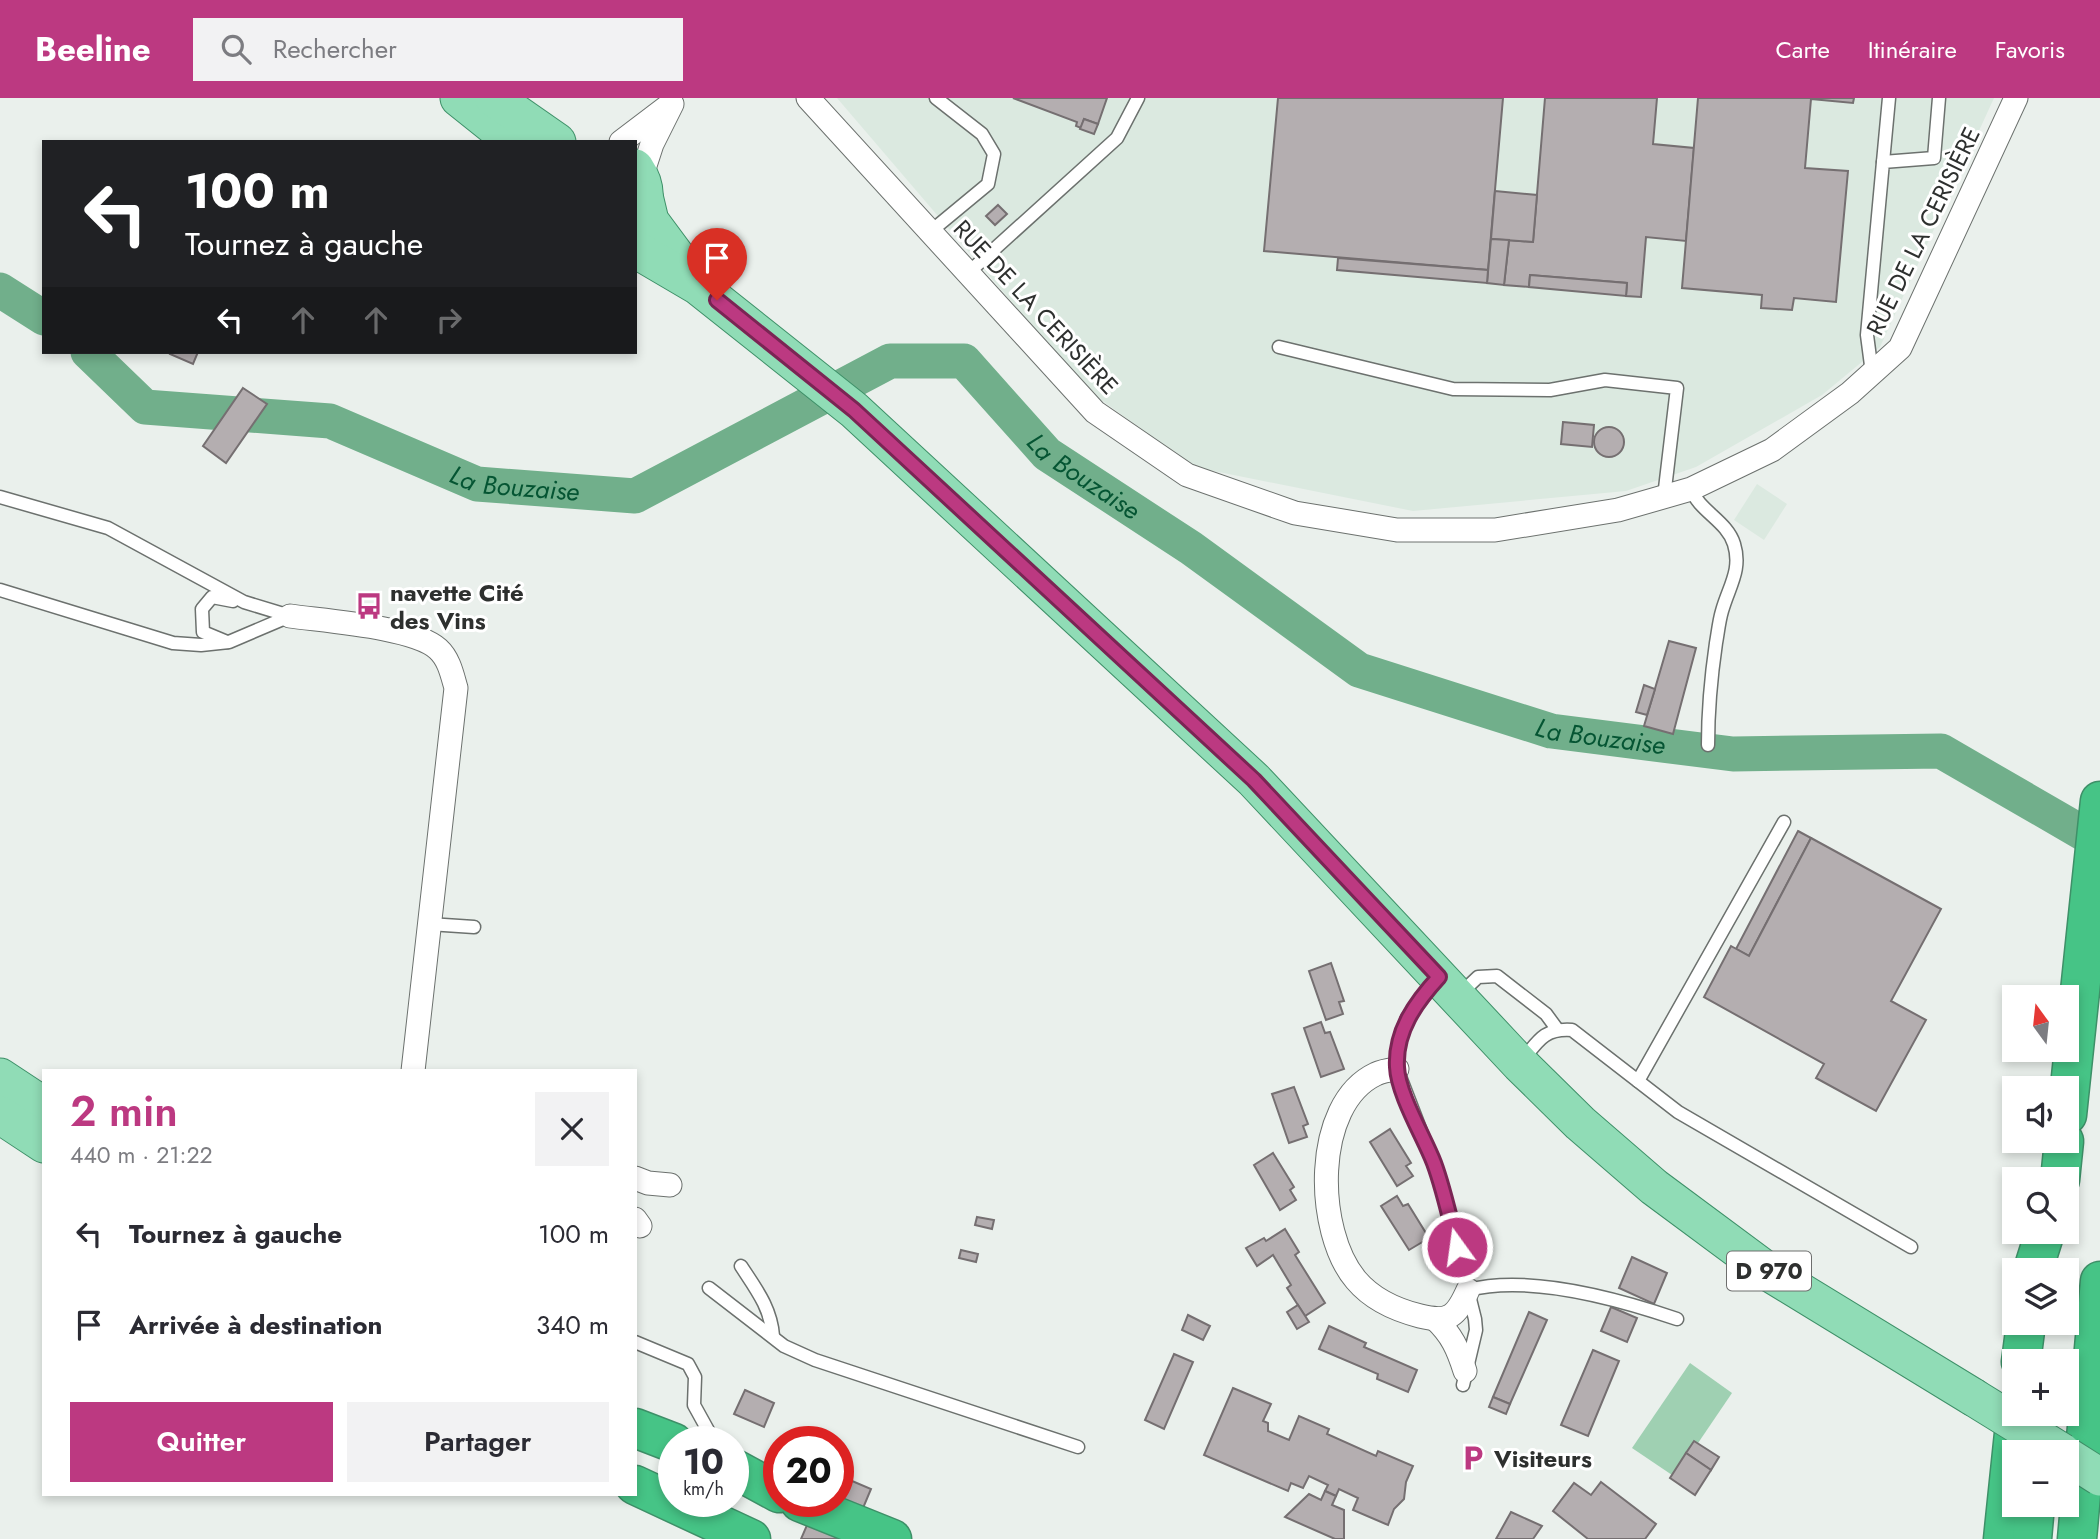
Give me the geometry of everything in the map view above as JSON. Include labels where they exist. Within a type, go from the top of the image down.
[{"type":"highway","points":[[2071,1076],[2100,801]]},
{"type":"highway","points":[[2077,1539],[2100,1281]]},
{"type":"highway","points":[[2003,1539],[2015,1426]]},
{"type":"highway","points":[[637,1429],[658,1437]]},
{"type":"highway","points":[[637,1486],[751,1539]]},
{"type":"highway","points":[[637,1496],[675,1531],[689,1539]]},
{"type":"highway","points":[[837,1517],[892,1539]]},
{"type":"highway","points":[[2032,1539],[2034,1517]]},
{"type":"main road","points":[[459,98],[507,140]]},
{"type":"main road","points":[[494,98],[554,140]]},
{"type":"main road","name":"D 970","points":[[639,193],[650,221],[698,286]]},
{"type":"main road","name":"D 970","points":[[637,250],[698,286],[854,410],[1254,780],[1520,1064],[1580,1123],[1654,1187],[1770,1273],[2043,1440]]},
{"type":"main road","points":[[0,1077],[42,1105]]},
{"type":"main road","points":[[0,1115],[42,1143]]},
{"type":"main road","points":[[2079,1463],[2100,1476]]},
{"type":"street","name":"RUE DE LA CERISIÈRE","points":[[808,98],[1095,412],[1187,475],[1295,513],[1397,530],[1494,530],[1618,510],[1691,489],[1772,450],[1850,393],[1900,348],[2016,98]]},
{"type":"street","points":[[624,140],[674,101]]},
{"type":"street","points":[[639,193],[652,144],[674,101]]},
{"type":"street","points":[[290,616],[412,634],[438,648],[449,663],[456,688],[413,1069]]},
{"type":"street","points":[[1397,1069],[1377,1073],[1365,1082],[1339,1114],[1331,1139],[1326,1175],[1327,1201],[1334,1236],[1342,1257],[1356,1280],[1375,1297],[1400,1311],[1446,1319],[1455,1314],[1468,1290]]},
{"type":"street","points":[[637,1179],[648,1183],[670,1185]]},
{"type":"street","points":[[1435,1319],[1456,1343],[1464,1378]]},
{"type":"lane","points":[[930,232],[988,184],[994,154],[982,134],[936,98]]},
{"type":"lane","points":[[968,273],[1116,138],[1138,98]]},
{"type":"lane","points":[[1872,373],[1867,335],[1889,98]]},
{"type":"lane","points":[[1883,162],[1934,158],[1939,98]]},
{"type":"lane","points":[[1279,347],[1453,388],[1550,390],[1605,380],[1677,388],[1664,497]]},
{"type":"lane","points":[[1691,489],[1695,499],[1714,516],[1732,540],[1737,556],[1737,573],[1722,611],[1709,693],[1708,745]]},
{"type":"lane","points":[[0,497],[108,528],[244,603]]},
{"type":"lane","points":[[0,590],[173,643],[201,646],[229,642],[290,616]]},
{"type":"lane","points":[[229,642],[203,632],[202,609],[212,597],[290,616]]},
{"type":"lane","points":[[1639,1082],[1784,822]]},
{"type":"lane","points":[[429,924],[474,927]]},
{"type":"lane","points":[[1464,1378],[1476,1331],[1468,1290],[1441,1183],[1397,1069],[1399,1046],[1407,1018],[1426,991],[1478,977],[1497,975],[1546,1014],[1557,1029]]},
{"type":"lane","points":[[1520,1064],[1542,1037],[1557,1029],[1572,1030],[1678,1112],[1911,1247]]},
{"type":"lane","points":[[741,1266],[767,1305],[773,1336]]},
{"type":"lane","points":[[1468,1290],[1506,1284],[1578,1293],[1619,1301],[1677,1319]]},
{"type":"lane","points":[[709,1288],[784,1346],[815,1360],[1078,1447]]},
{"type":"lane","points":[[637,1343],[688,1364],[695,1377],[694,1405],[706,1426]]},
{"type":"shaded area","points":[[837,98],[1994,98],[1880,347],[1822,395],[1696,467],[1626,491],[1413,511],[1194,467],[1086,389]]},
{"type":"shaded area","points":[[1757,484],[1787,504],[1764,540],[1734,520]]},
{"type":"green space","points":[[1690,1363],[1732,1393],[1675,1477],[1632,1448]]},
{"type":"building","points":[[1013,98],[1107,98],[1098,124],[1084,119],[1081,128],[1076,126],[1077,122]]},
{"type":"building","points":[[1278,98],[1503,98],[1488,270],[1264,251]]},
{"type":"building","points":[[1545,98],[1657,98],[1653,144],[1694,148],[1686,241],[1646,237],[1641,297],[1626,296],[1627,283],[1530,275],[1529,287],[1504,285],[1509,240],[1533,242]]},
{"type":"building","points":[[1698,98],[1854,98],[1853,103],[1811,99],[1805,168],[1848,171],[1836,302],[1794,298],[1792,310],[1761,308],[1762,295],[1682,288]]},
{"type":"building","points":[[1084,119],[1098,124],[1094,134],[1080,129]]},
{"type":"building","points":[[1495,191],[1537,195],[1533,242],[1491,239]]},
{"type":"building","points":[[998,205],[1007,214],[995,225],[986,216]]},
{"type":"building","points":[[1491,239],[1509,240],[1504,285],[1487,283]]},
{"type":"building","points":[[1338,258],[1488,270],[1487,283],[1337,270]]},
{"type":"building","points":[[1530,275],[1627,283],[1626,296],[1529,287]]},
{"type":"building","points":[[170,354],[197,354],[193,364]]},
{"type":"building","points":[[243,388],[267,404],[226,463],[203,446]]},
{"type":"building","points":[[1563,422],[1594,425],[1592,447],[1561,444]]},
{"type":"building","points":[[1609,427],[1615,428],[1623,436],[1623,448],[1615,456],[1609,457],[1603,456],[1595,448],[1594,442],[1595,436],[1603,428]]},
{"type":"building","points":[[1669,641],[1696,648],[1673,734],[1644,726]]},
{"type":"building","points":[[1644,685],[1655,689],[1647,715],[1636,712]]},
{"type":"building","points":[[1798,831],[1811,838],[1749,956],[1736,949]]},
{"type":"building","points":[[1811,838],[1941,909],[1891,1001],[1926,1020],[1876,1111],[1816,1078],[1824,1064],[1704,997],[1731,946],[1749,956]]},
{"type":"building","points":[[1331,963],[1344,1001],[1339,1002],[1343,1014],[1326,1020],[1309,971]]},
{"type":"building","points":[[1321,1022],[1325,1033],[1330,1032],[1344,1069],[1321,1077],[1304,1028]]},
{"type":"building","points":[[1294,1087],[1308,1124],[1303,1126],[1307,1137],[1289,1143],[1272,1094]]},
{"type":"building","points":[[1390,1129],[1411,1163],[1406,1166],[1413,1176],[1397,1186],[1370,1142]]},
{"type":"building","points":[[1273,1153],[1294,1187],[1290,1190],[1296,1200],[1280,1210],[1254,1165]]},
{"type":"building","points":[[1397,1196],[1403,1206],[1408,1204],[1429,1238],[1409,1250],[1381,1206]]},
{"type":"building","points":[[977,1217],[994,1220],[992,1229],[975,1225]]},
{"type":"building","points":[[1285,1229],[1299,1252],[1295,1255],[1325,1303],[1305,1316],[1287,1288],[1291,1285],[1273,1255],[1257,1266],[1246,1248],[1264,1238],[1266,1241]]},
{"type":"building","points":[[961,1250],[978,1254],[976,1262],[959,1258]]},
{"type":"building","points":[[1632,1257],[1667,1273],[1654,1304],[1619,1288]]},
{"type":"building","points":[[1298,1305],[1309,1322],[1297,1329],[1287,1312]]},
{"type":"building","points":[[1611,1307],[1637,1318],[1627,1342],[1601,1331]]},
{"type":"building","points":[[1529,1312],[1547,1320],[1510,1404],[1493,1397]]},
{"type":"building","points":[[1188,1315],[1210,1326],[1203,1340],[1182,1330]]},
{"type":"building","points":[[1329,1326],[1366,1343],[1364,1347],[1417,1370],[1408,1392],[1377,1379],[1378,1374],[1319,1349]]},
{"type":"building","points":[[1593,1350],[1619,1361],[1588,1436],[1561,1425]]},
{"type":"building","points":[[1174,1354],[1193,1362],[1164,1429],[1145,1420]]},
{"type":"building","points":[[1233,1388],[1271,1404],[1263,1421],[1268,1423],[1268,1431],[1289,1440],[1299,1416],[1329,1429],[1327,1434],[1376,1456],[1378,1451],[1413,1466],[1406,1482],[1404,1499],[1394,1509],[1388,1525],[1353,1510],[1358,1498],[1339,1489],[1336,1496],[1325,1491],[1328,1485],[1309,1476],[1303,1488],[1291,1483],[1288,1491],[1204,1455]]},
{"type":"building","points":[[745,1390],[774,1403],[763,1427],[734,1414]]},
{"type":"building","points":[[1493,1397],[1510,1404],[1506,1414],[1489,1407]]},
{"type":"building","points":[[1694,1441],[1719,1457],[1711,1470],[1686,1453]]},
{"type":"building","points":[[1686,1453],[1711,1470],[1695,1495],[1670,1478]]},
{"type":"building","points":[[854,1482],[871,1489],[850,1539],[801,1539],[811,1517],[854,1517]]},
{"type":"building","points":[[1601,1482],[1656,1524],[1645,1539],[1588,1539],[1553,1511],[1574,1483],[1591,1495]]},
{"type":"building","points":[[1325,1491],[1336,1496],[1332,1505],[1344,1510],[1344,1539],[1335,1539],[1285,1517],[1309,1494],[1321,1500]]},
{"type":"building","points":[[1511,1512],[1542,1526],[1533,1539],[1496,1539]]},
{"type":"waterway","name":"La Bouzaise","points":[[0,290],[42,317]]},
{"type":"waterway","name":"La Bouzaise","points":[[90,354],[145,407],[330,421],[477,484],[635,496],[890,361],[964,361],[1047,454],[1191,548],[1359,670],[1551,731],[1733,754],[1941,751],[2100,843]]},
{"type":"place","name":"navette Cité des Vins","points":[[369,606]]},
{"type":"place","name":"Visiteurs","points":[[1473,1458]]},
{"type":"route","points":[[717,300],[854,410],[1254,780],[1439,977],[1407,1018],[1399,1046],[1397,1069],[1411,1110],[1434,1162],[1457,1247]]}]
